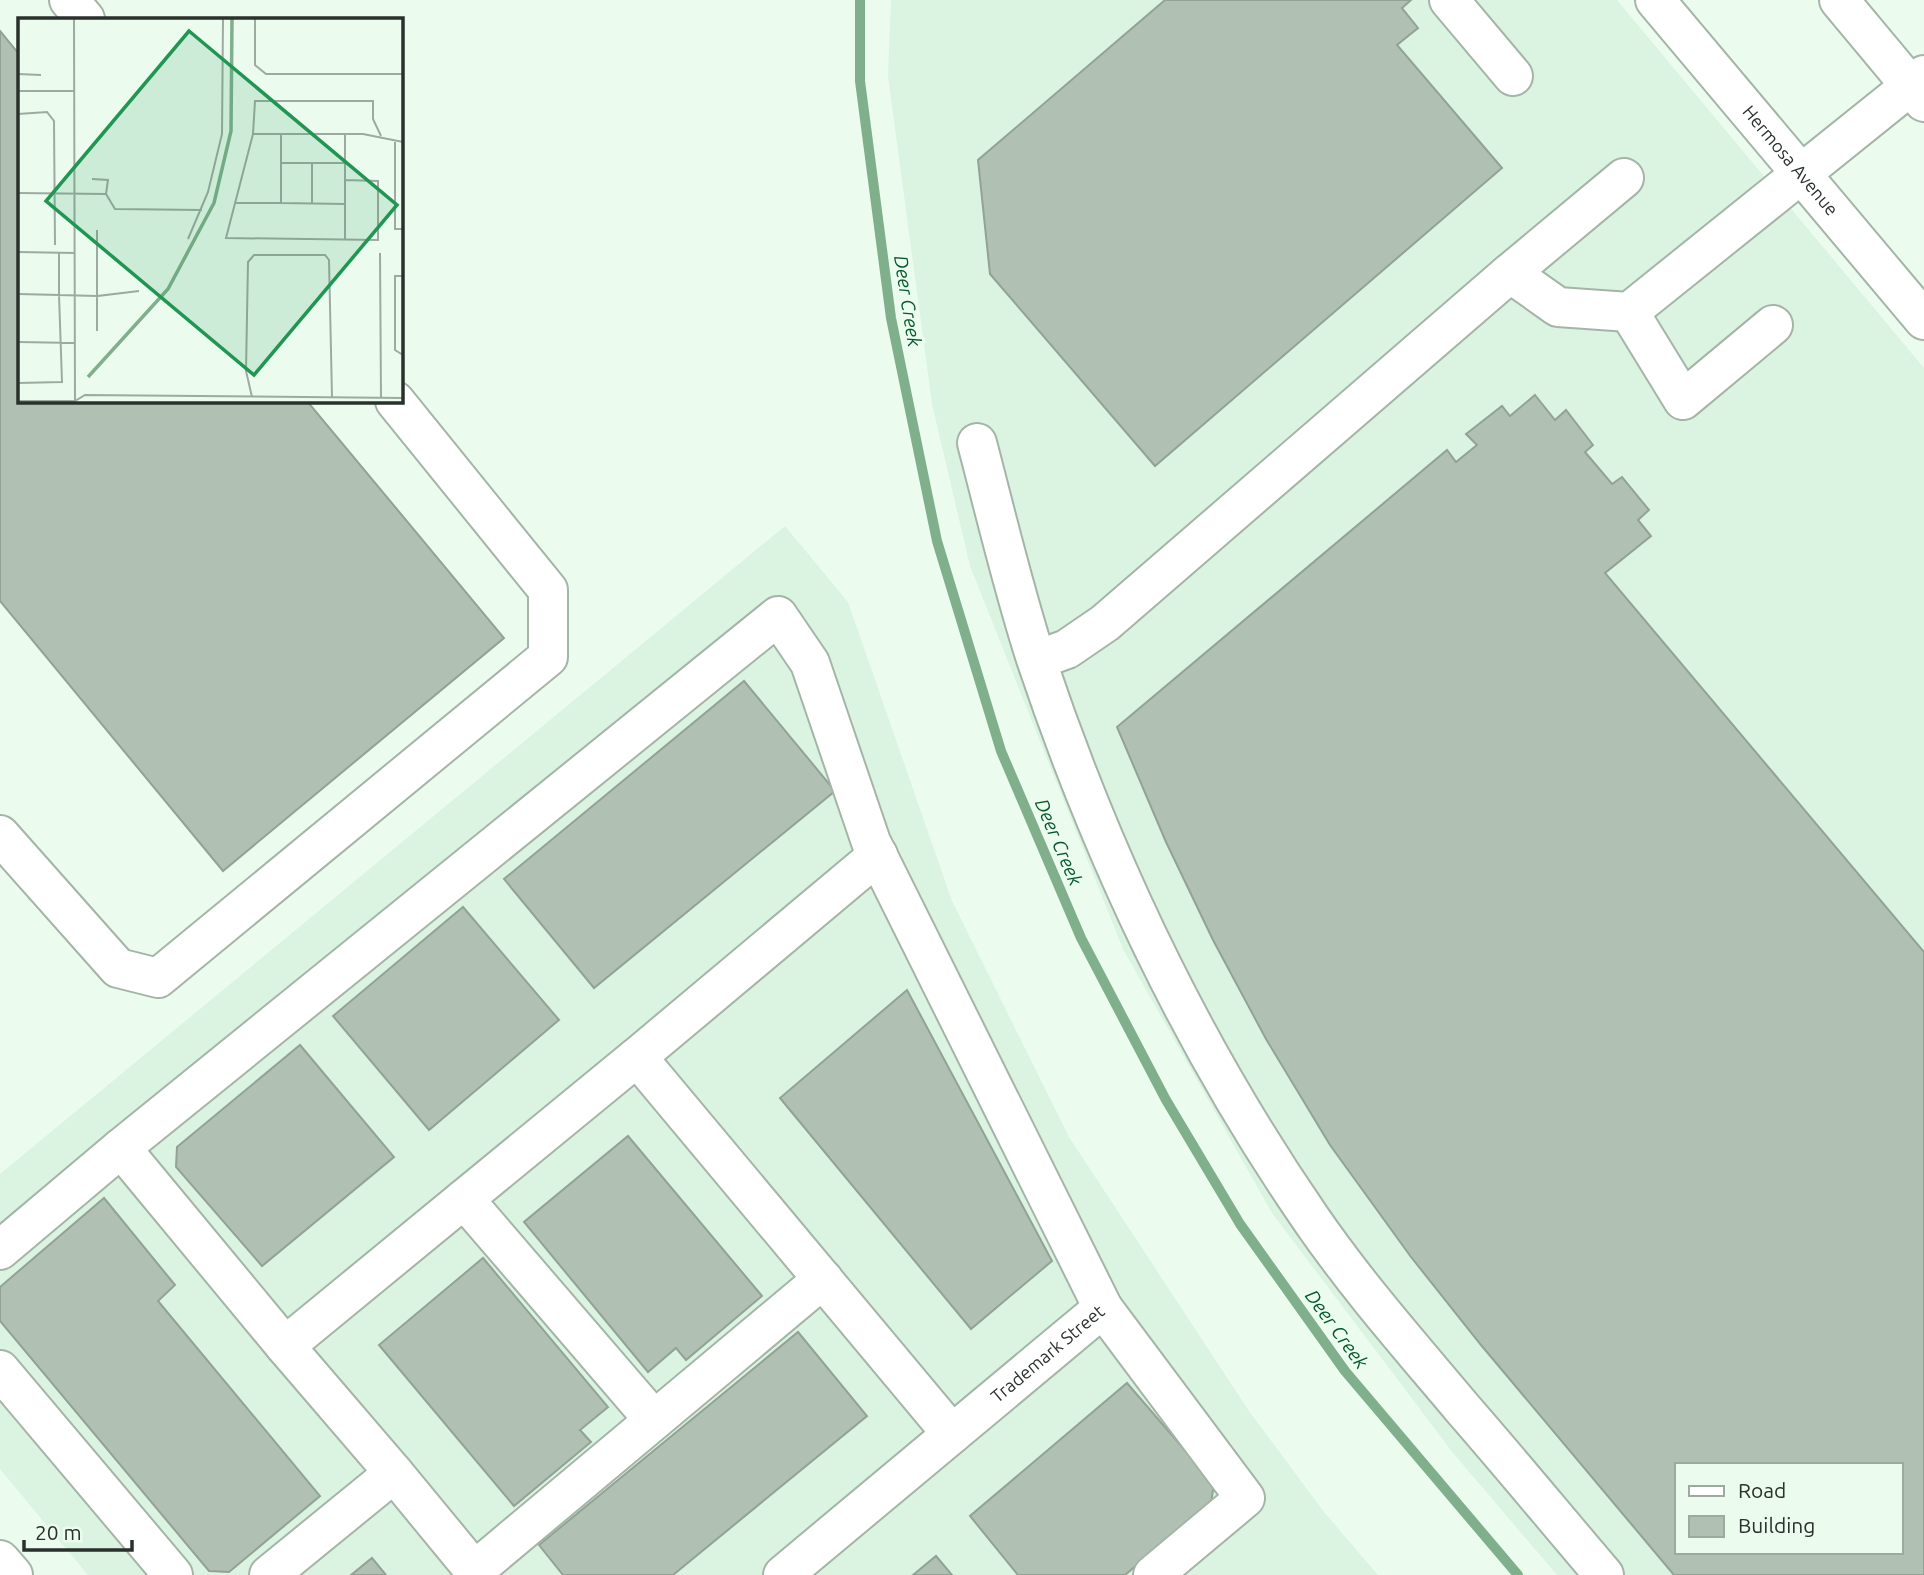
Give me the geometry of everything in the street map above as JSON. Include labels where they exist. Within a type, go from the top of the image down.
[{"type":"street","points":[[69,0],[84,18]]},
{"type":"street","points":[[1450,0],[1513,76]]},
{"type":"street","name":"Hermosa Avenue","points":[[1655,0],[1924,320]]},
{"type":"street","points":[[1510,273],[1558,307],[1629,312],[1801,174],[1919,87],[1839,0]]},
{"type":"street","points":[[1037,660],[1067,649],[1105,623],[1510,273],[1625,178]]},
{"type":"street","points":[[1629,312],[1683,400],[1773,325]]},
{"type":"street","points":[[0,835],[118,968],[158,978],[548,657],[548,590],[395,402]]},
{"type":"street","points":[[977,443],[1016,595],[1084,790],[1145,929],[1187,1013],[1272,1162],[1314,1223],[1372,1300],[1604,1575]]},
{"type":"street","points":[[0,1250],[778,616],[810,663],[871,842],[1103,1308]]},
{"type":"street","points":[[285,1346],[878,855]]},
{"type":"street","points":[[636,1057],[953,1434]]},
{"type":"street","points":[[121,1149],[476,1573],[822,1279]]},
{"type":"street","points":[[464,1199],[654,1420]]},
{"type":"street","name":"Trademark Street","points":[[783,1575],[1103,1308],[1245,1498],[1153,1575]]},
{"type":"street","points":[[0,1370],[173,1575]]},
{"type":"street","points":[[270,1575],[394,1473]]},
{"type":"street","points":[[0,1560],[13,1575]]},
{"type":"shaded area","points":[[891,0],[1617,0],[1924,368],[1924,1575],[1557,1575],[1453,1453],[1272,1213],[1123,949],[970,566],[932,404],[888,76]]},
{"type":"shaded area","points":[[785,526],[848,602],[952,901],[1069,1137],[1249,1411],[1324,1512],[1378,1575],[88,1575],[0,1469],[0,1174]]},
{"type":"building","points":[[1165,0],[1411,0],[1402,8],[1418,28],[1397,45],[1502,168],[1155,466],[990,274],[978,160]]},
{"type":"building","points":[[0,31],[18,53],[18,402],[308,402],[504,638],[223,871],[0,601]]},
{"type":"building","points":[[1535,395],[1555,420],[1566,410],[1593,445],[1585,452],[1612,484],[1622,477],[1649,510],[1638,520],[1651,536],[1605,573],[1924,952],[1924,1575],[1674,1575],[1481,1345],[1411,1257],[1330,1145],[1266,1039],[1213,940],[1166,842],[1117,727],[1447,450],[1456,462],[1477,445],[1466,434],[1502,406],[1510,416]]},
{"type":"building","points":[[744,681],[835,791],[594,988],[504,879]]},
{"type":"building","points":[[463,907],[559,1020],[429,1130],[333,1016]]},
{"type":"building","points":[[907,990],[1052,1261],[971,1329],[780,1098]]},
{"type":"building","points":[[300,1045],[394,1157],[262,1266],[176,1167],[177,1147]]},
{"type":"building","points":[[628,1136],[762,1296],[686,1360],[676,1348],[648,1372],[524,1222]]},
{"type":"building","points":[[104,1198],[175,1285],[158,1301],[320,1496],[229,1572],[209,1571],[0,1321],[0,1287]]},
{"type":"building","points":[[483,1258],[608,1407],[580,1430],[591,1442],[514,1506],[379,1345]]},
{"type":"building","points":[[798,1332],[867,1416],[673,1575],[563,1575],[539,1545]]},
{"type":"building","points":[[1127,1383],[1214,1484],[1211,1503],[1125,1575],[1018,1575],[970,1516]]},
{"type":"building","points":[[936,1556],[952,1575],[913,1575]]},
{"type":"building","points":[[372,1558],[386,1575],[351,1575]]},
{"type":"waterway","name":"Deer Creek","points":[[860,0],[860,81],[891,318],[937,541],[1001,751],[1081,938],[1166,1100],[1240,1224],[1345,1371],[1518,1575]]}]
